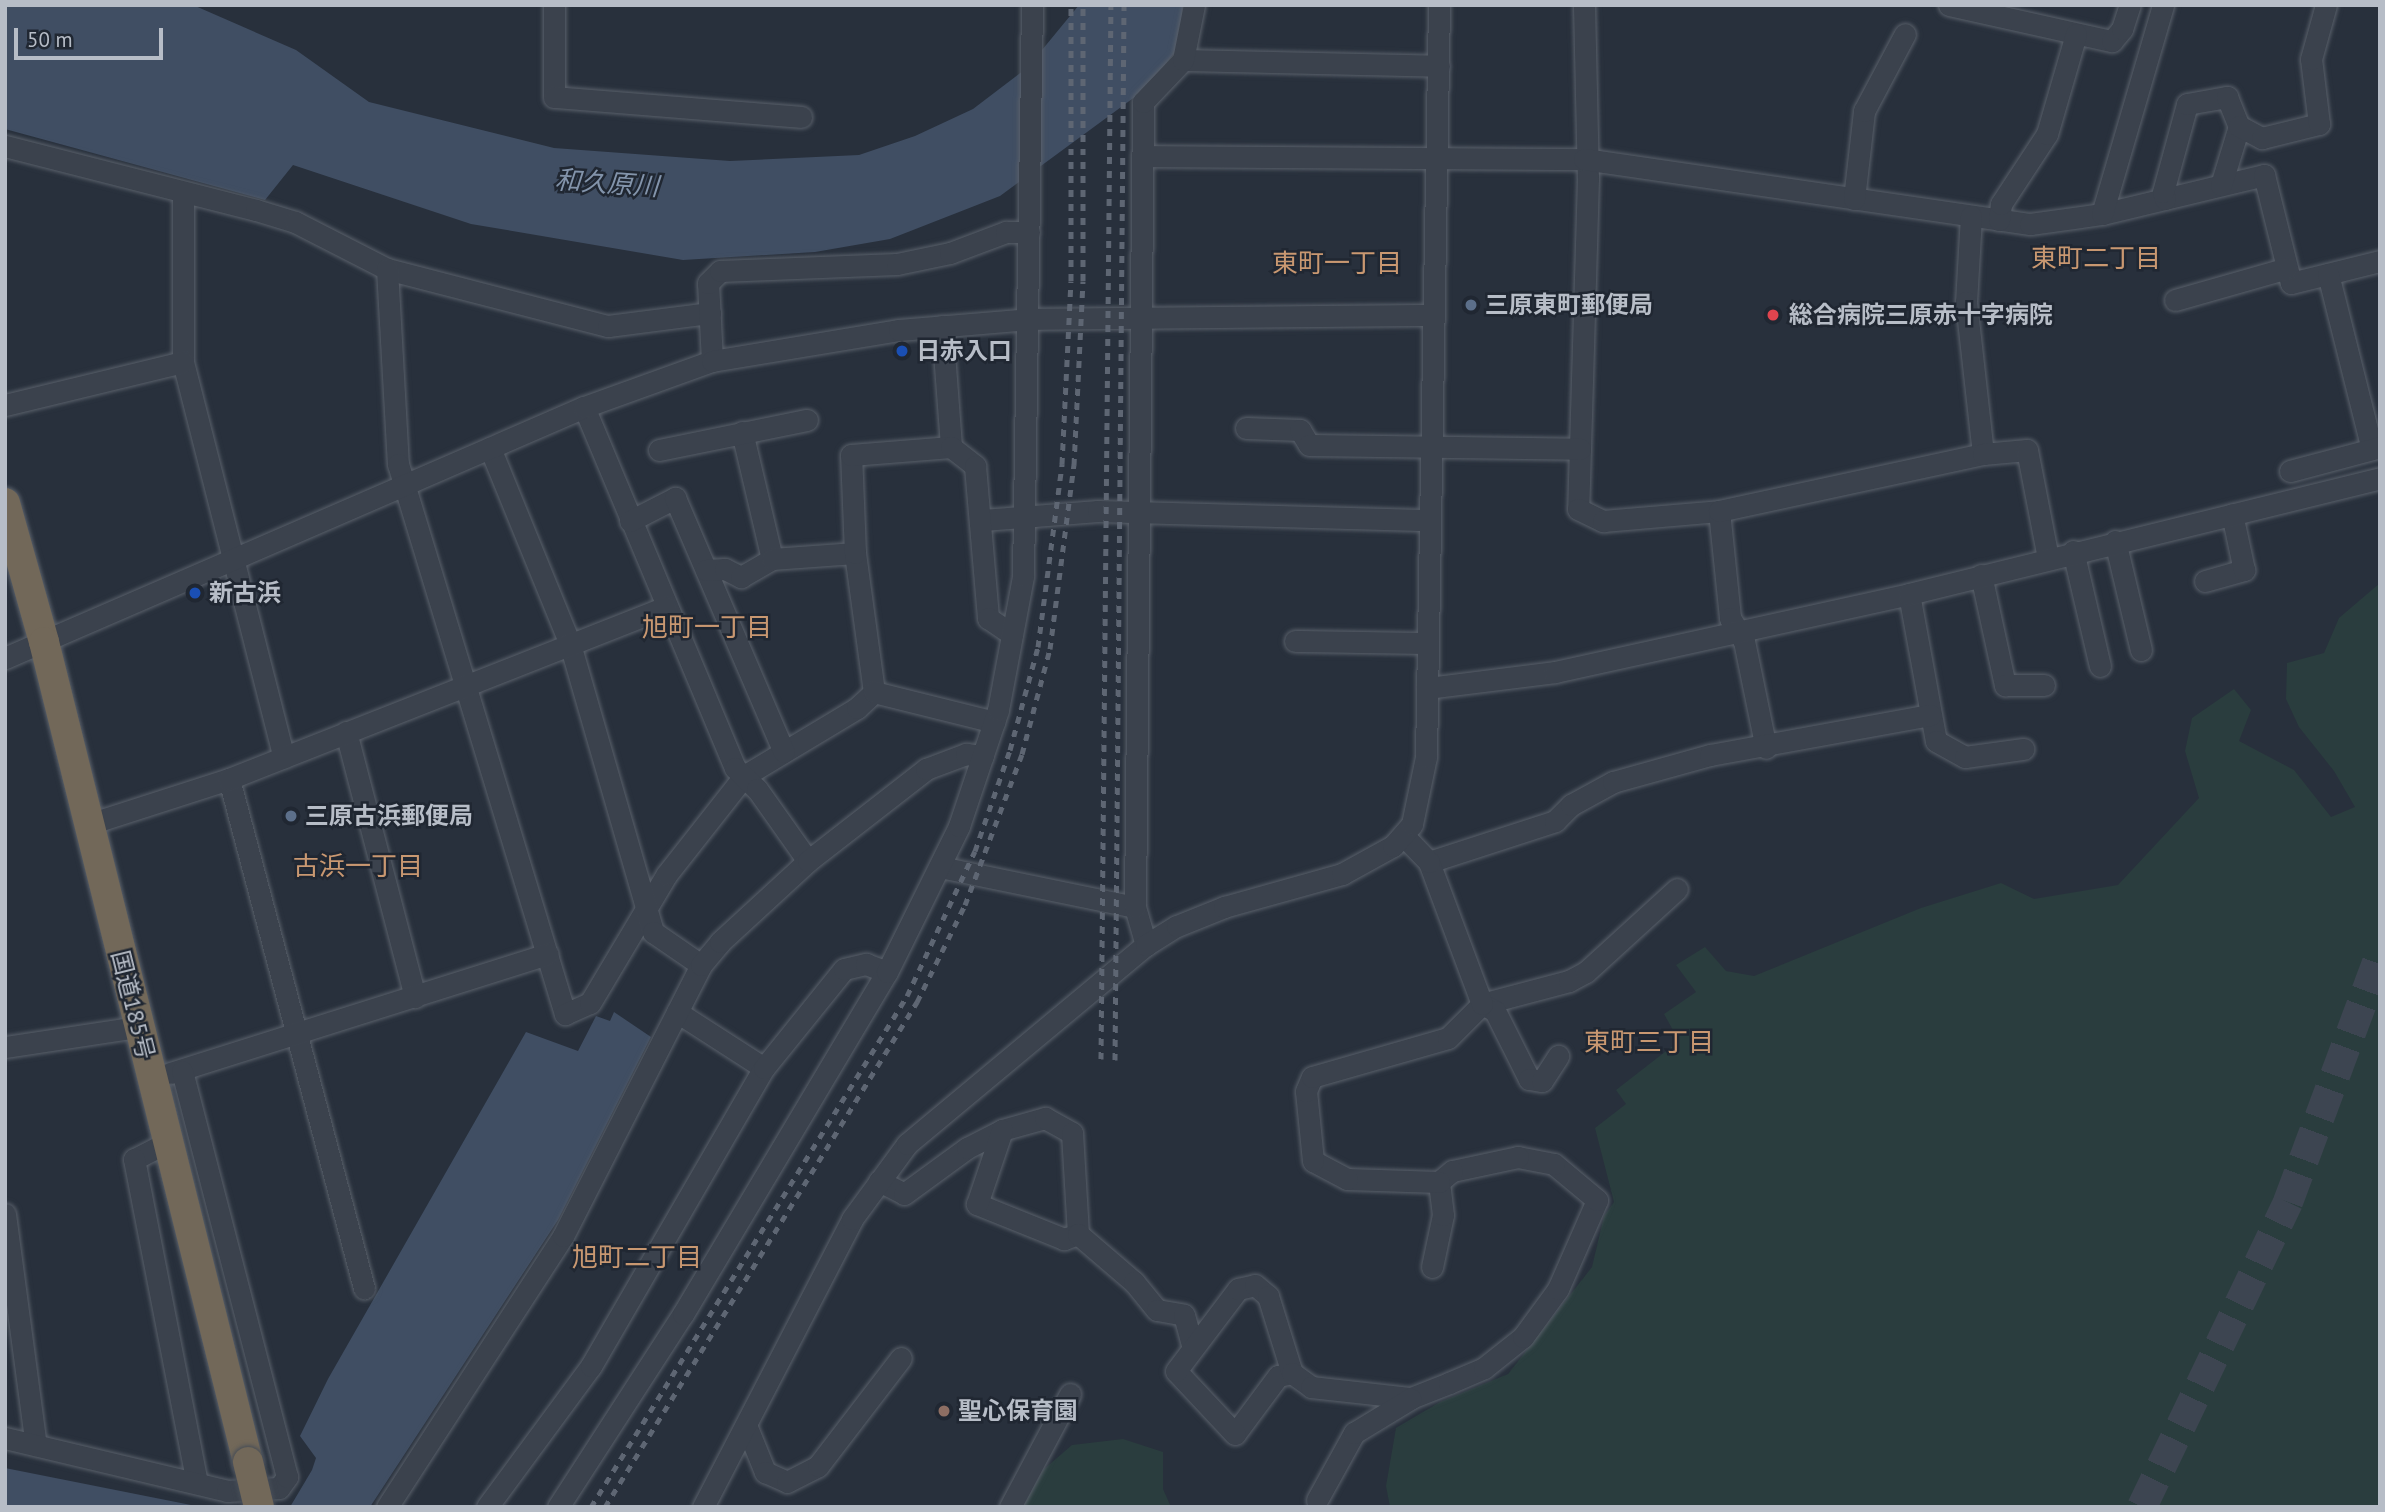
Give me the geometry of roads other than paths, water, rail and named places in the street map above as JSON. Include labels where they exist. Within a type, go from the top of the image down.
[{"type":"highway","name":"国道185号","points":[[5,503],[44,642],[259,1507]]},
{"type":"street","points":[[554,5],[554,97],[801,117]]},
{"type":"street","points":[[558,1507],[683,1314],[887,972],[940,867],[994,722],[1023,576],[1032,5]]},
{"type":"street","points":[[1146,945],[1135,907],[1143,102],[1183,60],[1194,5]]},
{"type":"street","points":[[704,1507],[852,1219],[907,1144],[1146,945],[1177,926],[1224,907],[1342,874],[1370,861],[1403,835],[1412,824],[1422,793],[1427,688],[1439,5]]},
{"type":"street","points":[[1584,5],[1584,159],[1588,178],[1578,509],[1603,521],[1719,510],[1983,454],[2026,450],[2048,558]]},
{"type":"street","points":[[1949,5],[1982,10],[2112,41],[2122,29],[2130,5]]},
{"type":"street","points":[[2102,214],[2163,5]]},
{"type":"street","points":[[2239,126],[2262,138],[2319,124],[2311,60],[2326,5]]},
{"type":"street","points":[[1854,199],[1864,111],[1905,34]]},
{"type":"street","points":[[1999,220],[2001,204],[2047,134],[2076,34]]},
{"type":"street","points":[[1183,60],[1438,66]]},
{"type":"street","points":[[2165,199],[2162,192],[2187,104],[2227,97],[2239,126],[2221,185]]},
{"type":"street","points":[[5,146],[295,222],[387,269],[608,326],[710,313]]},
{"type":"street","points":[[1143,156],[1584,159],[2030,224],[2102,214],[2264,175],[2291,283],[2380,261]]},
{"type":"street","points":[[183,192],[183,362],[237,561],[284,757]]},
{"type":"street","points":[[1971,216],[1966,302],[1983,454]]},
{"type":"street","points":[[712,361],[708,284],[720,271],[897,264],[950,253],[1006,232],[1029,232]]},
{"type":"street","points":[[2175,300],[2287,268]]},
{"type":"street","points":[[387,269],[398,464],[565,1014],[590,1003],[647,909],[744,776],[857,708],[874,692]]},
{"type":"street","points":[[2290,471],[2376,448],[2328,274]]},
{"type":"street","points":[[5,658],[237,561],[584,407],[712,361],[942,326],[1029,319],[1434,315]]},
{"type":"street","points":[[942,326],[951,447]]},
{"type":"street","points":[[5,405],[183,362]]},
{"type":"street","points":[[584,407],[665,607],[736,768],[808,861]]},
{"type":"street","points":[[659,450],[807,419]]},
{"type":"street","points":[[1245,428],[1300,430],[1309,444],[1580,449]]},
{"type":"street","points":[[742,432],[772,559]]},
{"type":"street","points":[[874,692],[855,553],[850,455],[951,447],[975,466],[982,520],[988,618],[1012,634]]},
{"type":"street","points":[[490,448],[570,644],[653,932],[701,965]]},
{"type":"street","points":[[1427,688],[1555,672],[1909,594],[2073,551],[2380,478]]},
{"type":"street","points":[[630,521],[675,498],[783,752]]},
{"type":"street","points":[[982,520],[1138,510],[1430,520]]},
{"type":"street","points":[[1719,510],[1730,618],[1738,630],[1766,748]]},
{"type":"street","points":[[2205,581],[2245,570],[2232,514]]},
{"type":"street","points":[[2115,541],[2141,650]]},
{"type":"street","points":[[2073,551],[2099,666]]},
{"type":"street","points":[[706,570],[725,569],[741,576],[772,559],[855,553]]},
{"type":"street","points":[[1981,575],[2005,685],[2044,685]]},
{"type":"street","points":[[1909,594],[1936,741],[1965,757],[2023,749]]},
{"type":"street","points":[[89,824],[229,779],[665,607]]},
{"type":"street","points":[[1295,641],[1428,643]]},
{"type":"street","points":[[874,692],[994,722]]},
{"type":"street","points":[[1429,862],[1555,821],[1571,805],[1613,782],[1710,755],[1766,748],[1930,715]]},
{"type":"street","points":[[346,732],[415,997]]},
{"type":"street","points":[[387,1507],[563,1236],[701,965],[808,861],[926,769],[966,754],[982,756]]},
{"type":"street","points":[[229,779],[364,1288]]},
{"type":"street","points":[[1403,835],[1429,862],[1482,1004],[1495,1011],[1529,1079],[1542,1081],[1558,1056]]},
{"type":"street","points":[[940,867],[1135,907]]},
{"type":"street","points":[[1317,1500],[1354,1433],[1411,1398],[1484,1368],[1523,1337],[1558,1289],[1597,1200],[1554,1164],[1518,1157],[1452,1171],[1439,1182],[1347,1179],[1312,1161],[1306,1091],[1312,1077],[1448,1038],[1482,1004],[1569,981],[1586,972],[1677,889]]},
{"type":"street","points":[[151,1076],[182,1071],[548,954]]},
{"type":"street","points":[[487,1507],[590,1366],[764,1068],[844,969],[866,964],[887,972]]},
{"type":"street","points":[[677,1012],[764,1068]]},
{"type":"street","points":[[5,1047],[138,1027]]},
{"type":"street","points":[[5,1438],[227,1491],[279,1488],[287,1476],[182,1071]]},
{"type":"street","points":[[879,1181],[904,1194],[1002,1130],[1045,1118],[1072,1133],[1078,1234],[1134,1282],[1157,1310],[1184,1315],[1194,1348]]},
{"type":"street","points":[[1002,1130],[977,1204],[1064,1239],[1078,1234]]},
{"type":"street","points":[[168,1142],[134,1159],[197,1482]]},
{"type":"street","points":[[1432,1267],[1443,1215],[1439,1182]]},
{"type":"street","points":[[5,1214],[36,1445]]},
{"type":"street","points":[[1292,1373],[1278,1376],[1235,1434],[1175,1371],[1238,1289],[1255,1285],[1268,1296],[1292,1373],[1311,1387],[1381,1398],[1411,1398]]},
{"type":"street","points":[[746,1425],[765,1472],[786,1482],[818,1466],[901,1357]]},
{"type":"street","points":[[1010,1507],[1070,1394]]},
{"type":"water","name":"和久原川","points":[[5,5],[193,5],[296,50],[369,102],[554,148],[730,161],[859,155],[915,136],[973,109],[1028,67],[1079,5],[1183,5],[1178,48],[1147,88],[1000,196],[890,239],[815,252],[683,260],[471,224],[293,165],[265,200],[5,129]]},
{"type":"water","points":[[614,1012],[651,1037],[558,1220],[370,1507],[290,1507],[316,1458],[300,1436],[328,1379],[526,1032],[578,1051],[596,1016],[610,1021]]},
{"type":"water","points":[[5,1468],[201,1507],[5,1507]]},
{"type":"tunnel","points":[[2142,1507],[2288,1202],[2380,955]]},
{"type":"railway","points":[[591,1507],[907,996],[975,851],[1010,750],[1038,647],[1062,464],[1071,281],[1071,5]]},
{"type":"railway","points":[[605,1507],[917,1002],[965,905],[1022,754],[1050,649],[1074,465],[1083,281],[1083,5]]},
{"type":"railway","points":[[1101,1059],[1111,5]]},
{"type":"railway","points":[[1115,1060],[1124,5]]},
{"type":"place","name":"三原東町郵便局","points":[[1471,305]]},
{"type":"place","name":"総合病院三原赤十字病院","points":[[1773,315]]},
{"type":"place","name":"日赤入口","points":[[902,351]]},
{"type":"place","name":"新古浜","points":[[195,593]]},
{"type":"place","name":"三原古浜郵便局","points":[[291,816]]},
{"type":"place","name":"聖心保育園","points":[[944,1411]]},
{"type":"district","name":"東町二丁目","points":[[2096,258]]},
{"type":"district","name":"東町一丁目","points":[[1337,263]]},
{"type":"district","name":"旭町一丁目","points":[[707,627]]},
{"type":"district","name":"古浜一丁目","points":[[358,866]]},
{"type":"district","name":"東町三丁目","points":[[1649,1042]]},
{"type":"district","name":"旭町二丁目","points":[[637,1257]]}]
